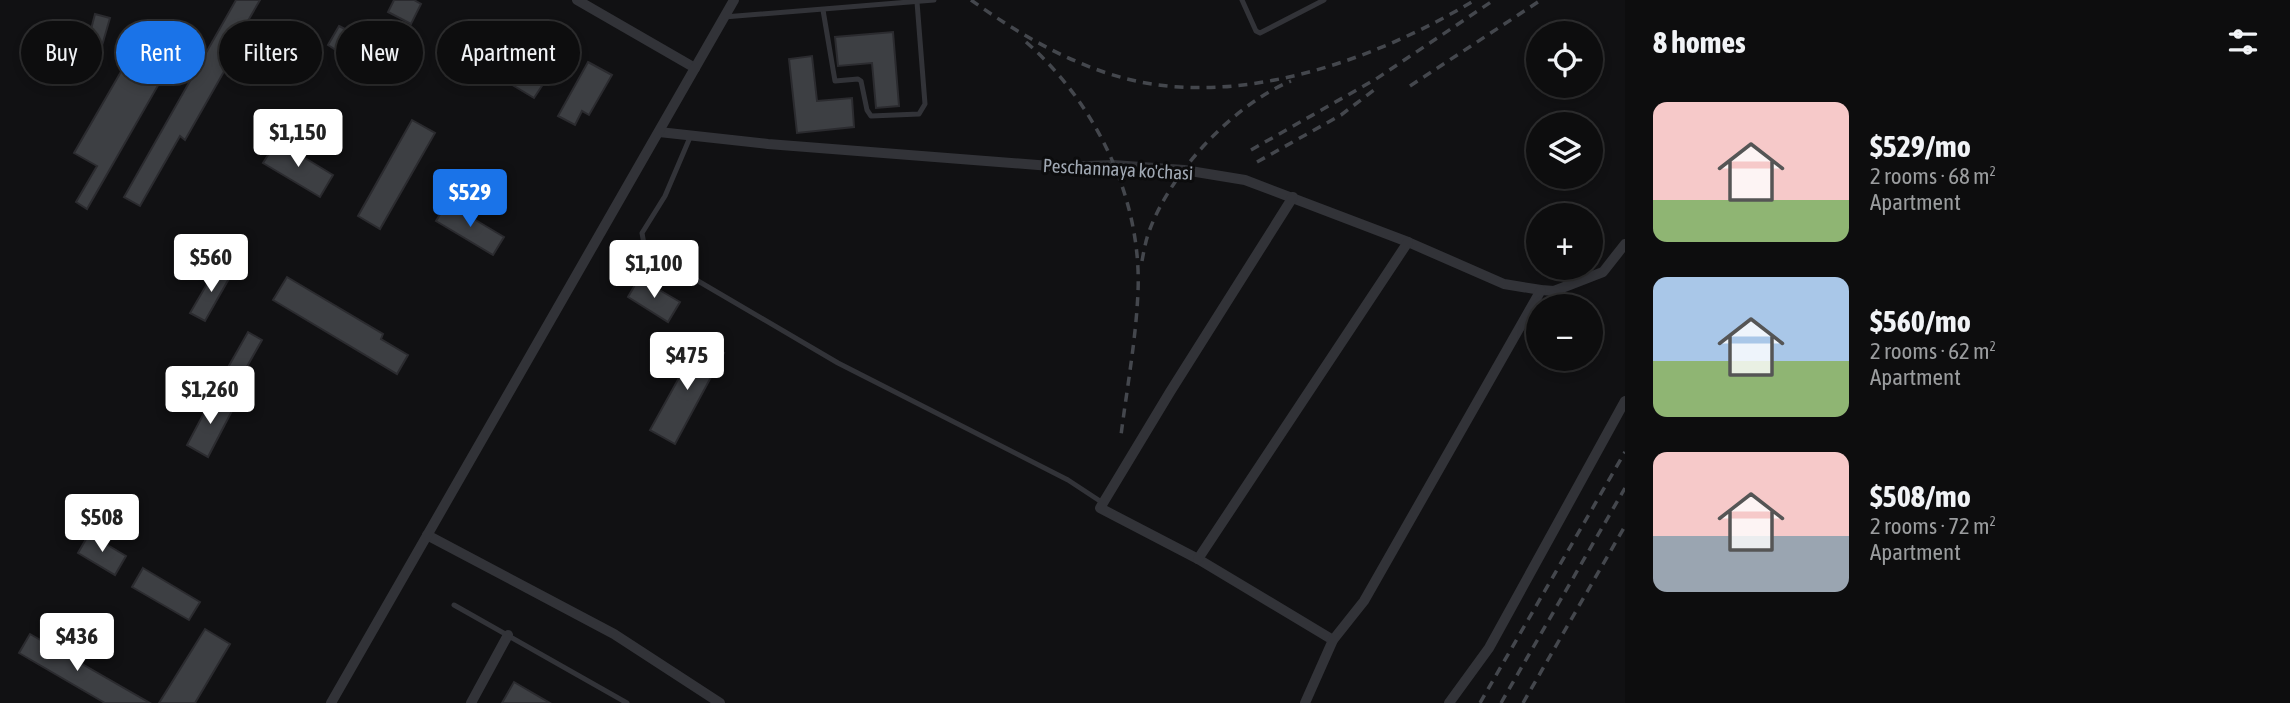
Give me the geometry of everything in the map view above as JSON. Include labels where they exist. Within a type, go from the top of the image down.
[{"type":"street","points":[[577,0],[695,68]]},
{"type":"street","points":[[331,703],[734,0]]},
{"type":"street","name":"Peschannaya ko'chasi","points":[[659,132],[768,144],[1063,167],[1113,165],[1184,170],[1245,180],[1408,243],[1504,284],[1554,291],[1603,272],[1625,244]]},
{"type":"street","points":[[1293,197],[1100,508],[1198,559],[1333,640]]},
{"type":"street","points":[[1198,559],[1408,243]]},
{"type":"street","points":[[1305,703],[1333,640],[1364,601],[1541,289]]},
{"type":"street","points":[[1449,703],[1489,648],[1625,401]]},
{"type":"street","points":[[427,535],[614,634],[720,703]]},
{"type":"street","points":[[471,703],[508,635]]},
{"type":"lane","points":[[724,17],[934,0]]},
{"type":"lane","points":[[1242,0],[1256,31],[1260,33],[1324,0]]},
{"type":"lane","points":[[823,10],[835,82],[858,79],[861,81],[867,110],[871,116],[919,114],[925,104],[917,2]]},
{"type":"lane","points":[[691,135],[665,196],[642,233],[646,256],[681,271],[838,363],[1068,480],[1103,503]]},
{"type":"lane","points":[[454,605],[627,703]]},
{"type":"building","points":[[236,0],[260,0],[248,21],[224,21]]},
{"type":"building","points":[[394,0],[414,0],[421,4],[412,21],[405,21],[388,12]]},
{"type":"building","points":[[95,14],[110,18],[102,46],[102,21],[93,21]]},
{"type":"building","points":[[219,30],[219,80],[185,140],[180,136],[140,206],[124,197],[188,84],[205,84],[205,55]]},
{"type":"building","points":[[336,31],[336,50],[328,45]]},
{"type":"building","points":[[893,32],[899,106],[876,108],[872,63],[838,66],[835,37]]},
{"type":"building","points":[[812,56],[817,101],[852,98],[854,127],[797,133],[789,59]]},
{"type":"building","points":[[588,62],[612,75],[589,115],[582,111],[575,125],[558,116],[576,84],[580,84],[580,76]]},
{"type":"building","points":[[116,80],[116,84],[159,84],[87,209],[76,202],[97,166],[74,153]]},
{"type":"building","points":[[511,84],[543,84],[534,98]]},
{"type":"building","points":[[298,117],[337,139],[331,152],[291,130]]},
{"type":"building","points":[[412,120],[435,133],[380,229],[358,216]]},
{"type":"building","points":[[277,141],[333,175],[320,197],[263,163]]},
{"type":"building","points":[[447,203],[504,237],[493,255],[436,221]]},
{"type":"building","points":[[217,267],[231,275],[205,321],[190,313]]},
{"type":"building","points":[[287,277],[383,334],[381,339],[408,355],[397,374],[273,300]]},
{"type":"building","points":[[639,278],[680,302],[668,322],[628,297]]},
{"type":"building","points":[[248,332],[262,340],[236,386],[222,378]]},
{"type":"building","points":[[700,340],[724,353],[675,444],[650,430]]},
{"type":"building","points":[[213,396],[234,407],[208,457],[187,445]]},
{"type":"building","points":[[89,534],[126,556],[115,575],[78,553]]},
{"type":"building","points":[[143,568],[200,602],[189,620],[132,587]]},
{"type":"building","points":[[205,629],[230,644],[195,703],[159,703]]},
{"type":"building","points":[[30,634],[150,703],[105,703],[19,653]]},
{"type":"building","points":[[514,682],[550,703],[502,703]]},
{"type":"railway","points":[[971,0],[1034,41],[1080,63],[1128,79],[1193,88],[1235,86],[1320,69],[1401,39],[1475,0]]},
{"type":"railway","points":[[1251,150],[1376,79],[1494,0]]},
{"type":"railway","points":[[1410,86],[1541,0]]},
{"type":"railway","points":[[1026,42],[1051,66],[1093,123],[1110,155],[1132,222],[1138,292],[1121,435]]},
{"type":"railway","points":[[1142,261],[1145,245],[1160,207],[1189,163],[1207,142],[1248,106],[1291,81]]},
{"type":"railway","points":[[1257,162],[1341,115],[1378,87]]},
{"type":"railway","points":[[1480,703],[1625,452]]},
{"type":"railway","points":[[1501,703],[1625,488]]},
{"type":"railway","points":[[1523,703],[1625,526]]}]
